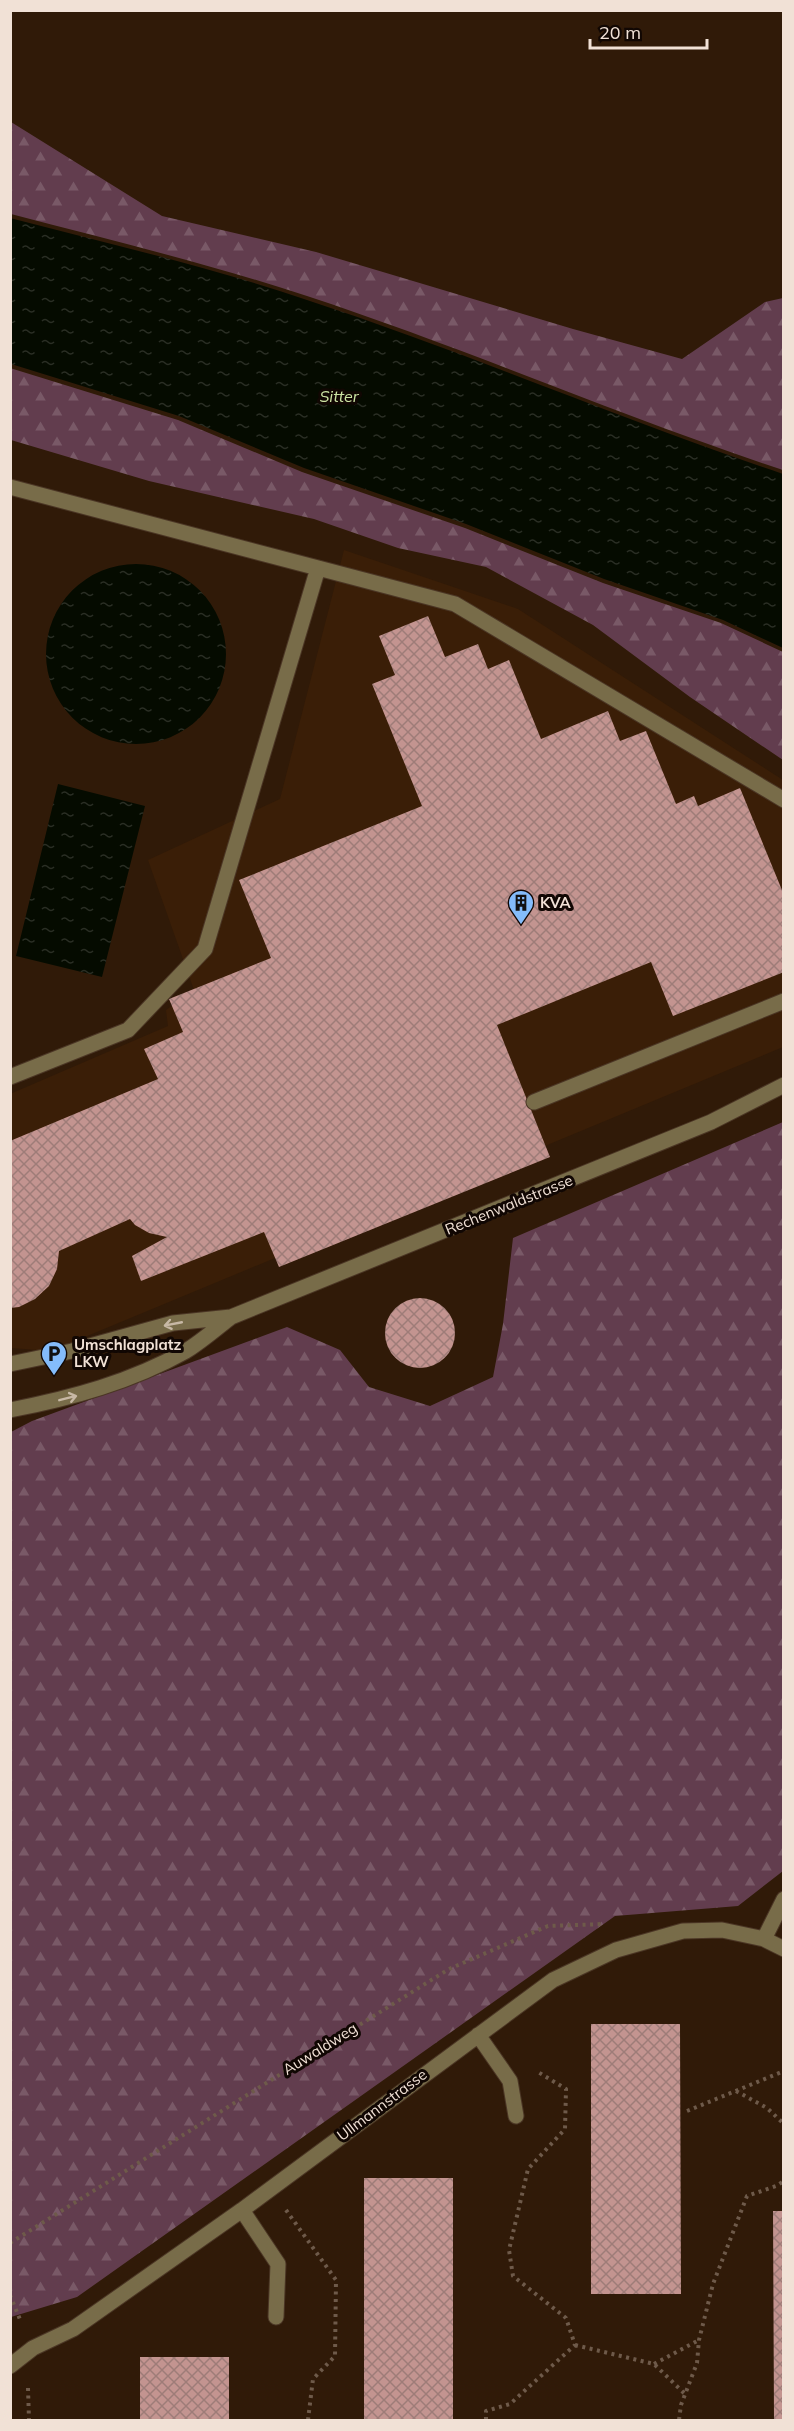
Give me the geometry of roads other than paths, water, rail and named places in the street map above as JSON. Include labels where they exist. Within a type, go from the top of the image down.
[{"type":"street","points":[[10,487],[455,604],[783,800]]},
{"type":"street","points":[[10,1077],[128,1030],[205,949],[318,568]]},
{"type":"street","points":[[534,1102],[783,1001]]},
{"type":"street","name":"Rechenwaldstrasse","points":[[10,1410],[68,1399],[128,1380],[188,1350],[231,1317],[711,1122],[783,1085]]},
{"type":"street","name":"Rechenwaldstrasse","points":[[10,1364],[72,1351],[173,1323],[231,1317]]},
{"type":"street","points":[[764,1939],[783,1899]]},
{"type":"street","name":"Ullmannstrasse","points":[[10,2366],[33,2348],[73,2329],[242,2210],[552,1980],[637,1942],[683,1931],[722,1930],[764,1939],[783,1949]]},
{"type":"street","points":[[478,2035],[510,2082],[516,2116]]},
{"type":"street","points":[[242,2210],[278,2264],[276,2317]]},
{"type":"water","name":"Sitter","points":[[10,218],[197,266],[307,300],[367,320],[783,474],[783,648],[723,620],[604,579],[466,524],[304,468],[179,416],[11,364]]},
{"type":"water","points":[[136,564],[154,565],[171,571],[200,590],[219,619],[225,636],[225,672],[219,689],[200,718],[171,737],[154,743],[136,744],[118,743],[101,737],[72,718],[53,689],[47,672],[46,654],[47,636],[53,619],[72,590],[101,571],[118,565]]},
{"type":"water","points":[[58,784],[145,806],[102,977],[16,956]]},
{"type":"place","name":"KVA","points":[[521,926]]},
{"type":"place","name":"Umschlagplatz LKW","points":[[54,1377]]}]
